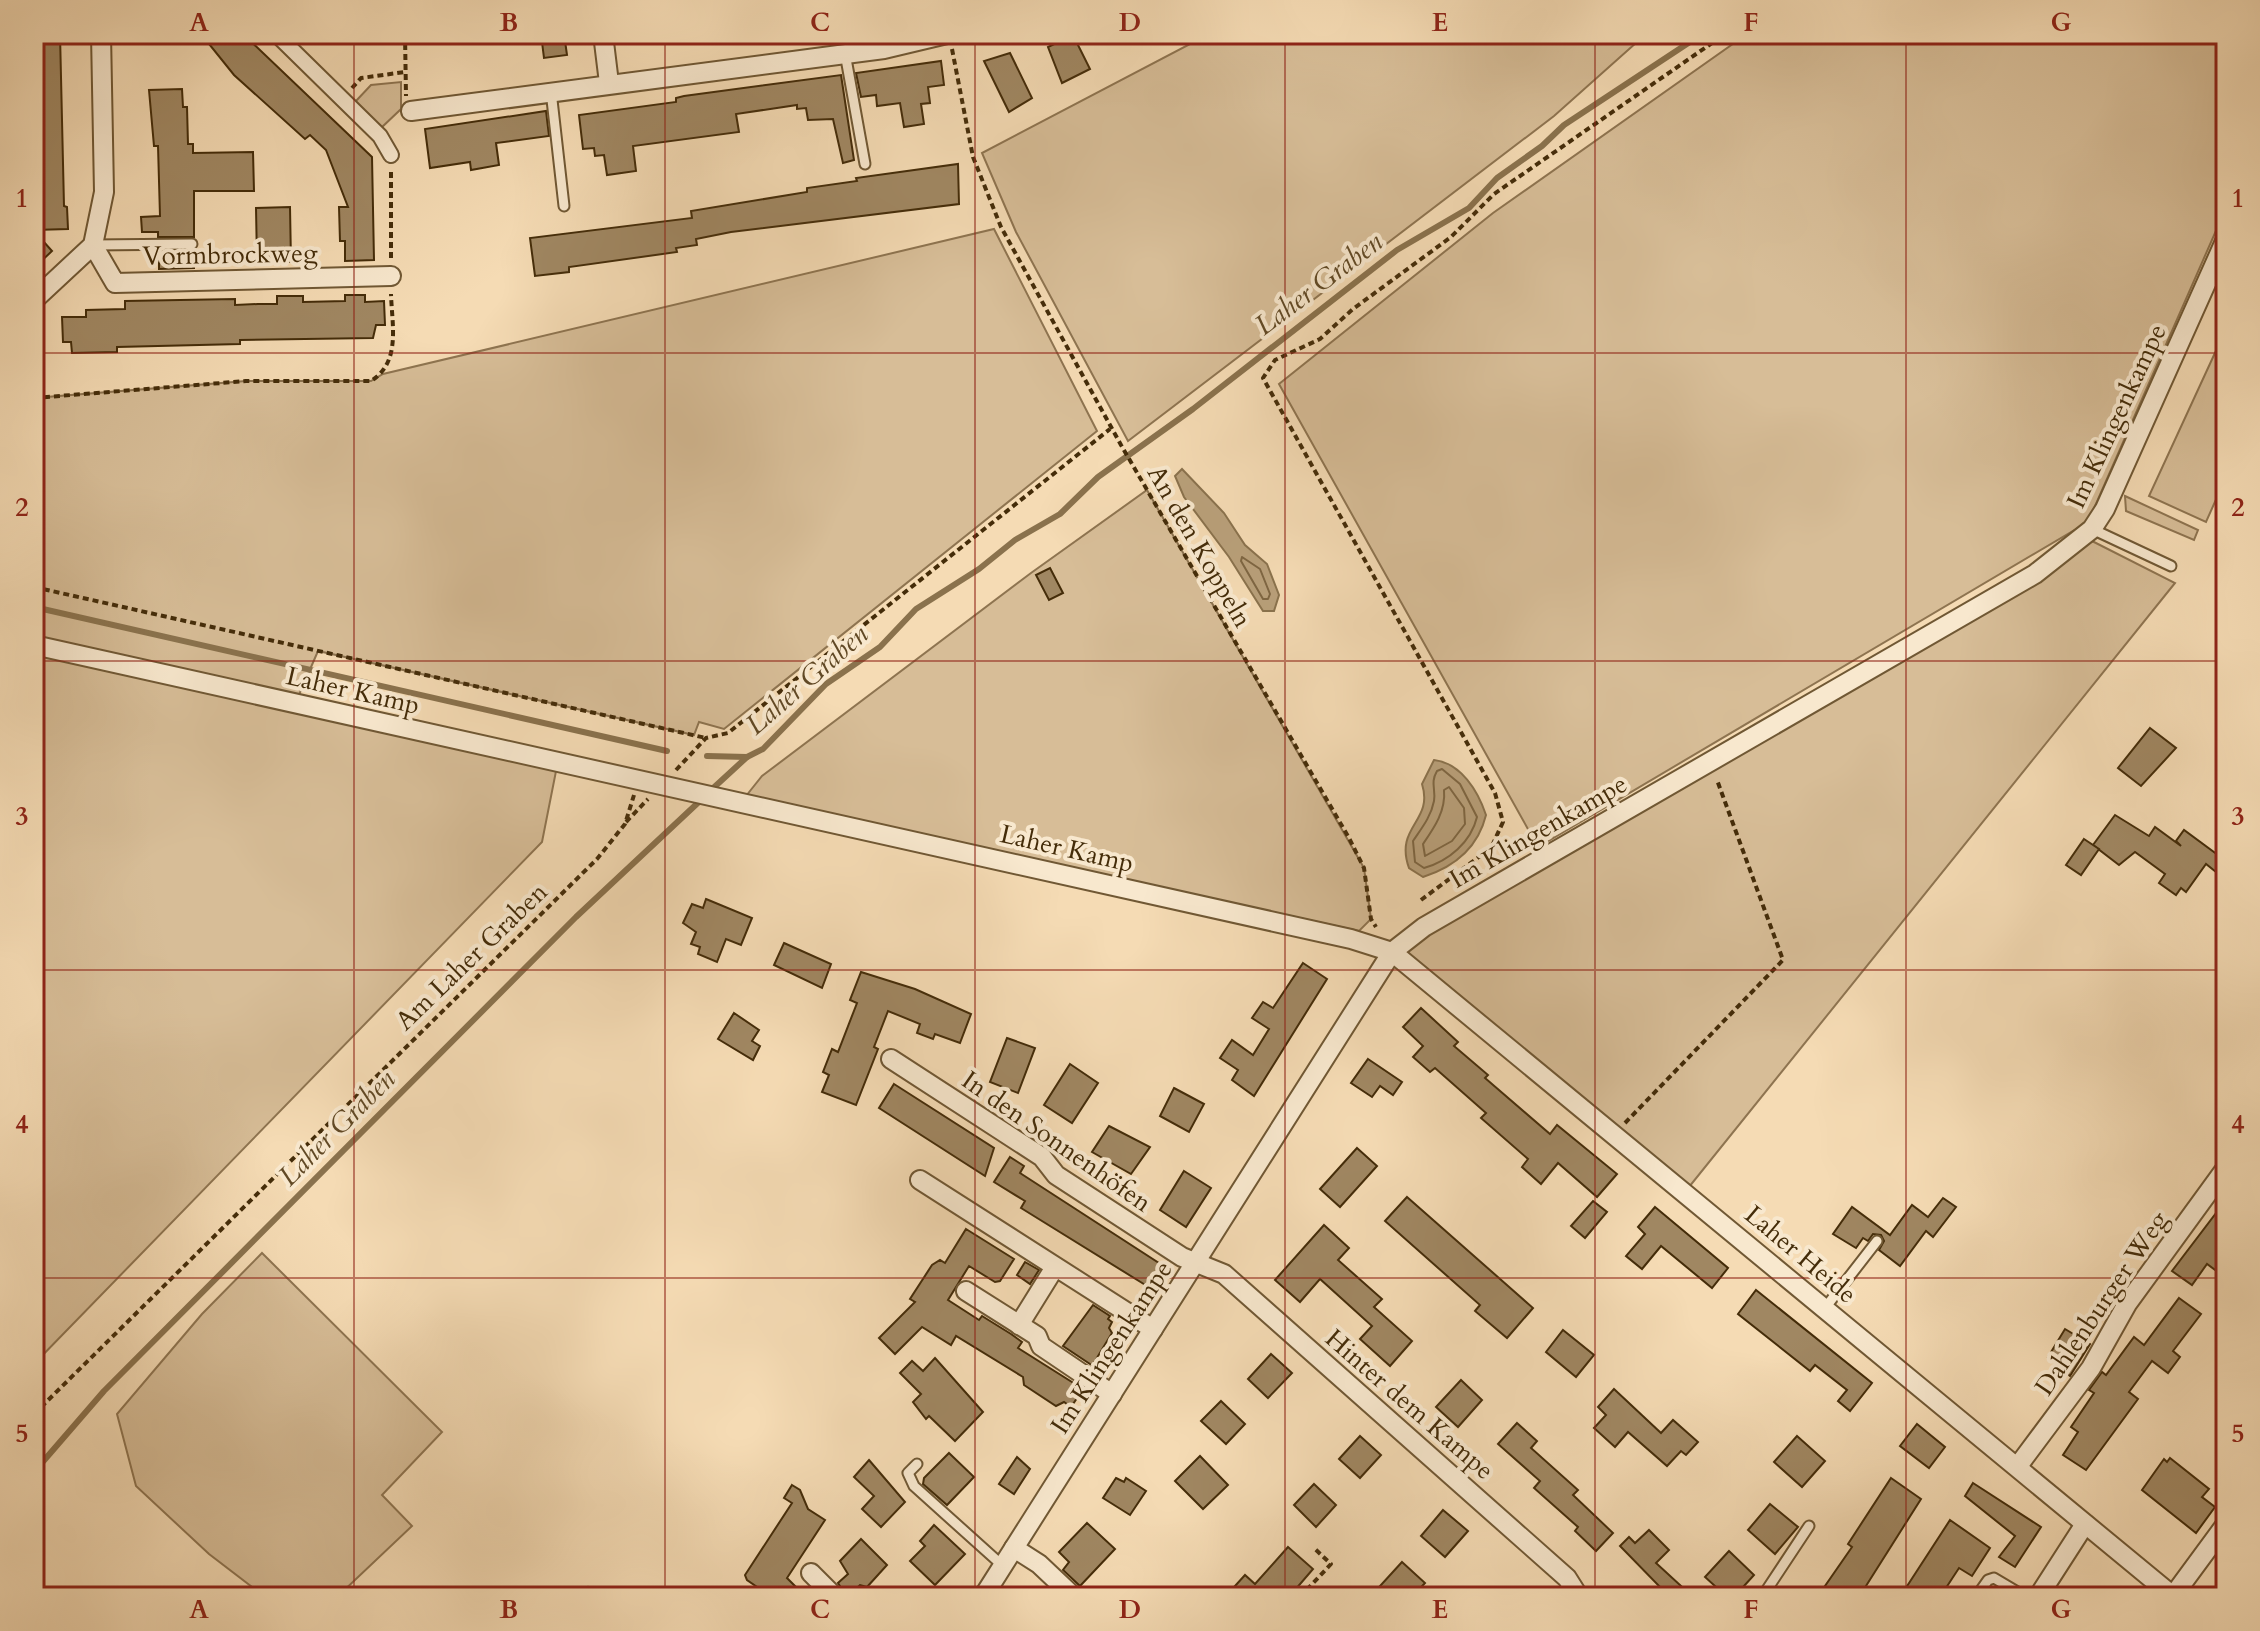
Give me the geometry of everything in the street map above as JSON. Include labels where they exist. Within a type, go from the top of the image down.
[{"type":"street","points":[[34,300],[93,245],[104,192],[101,34]]},
{"type":"street","points":[[276,34],[380,136],[391,155]]},
{"type":"street","points":[[603,34],[609,83]]},
{"type":"street","points":[[408,104],[551,91],[845,53],[948,34]]},
{"type":"street","name":"Im Klingenkampe","points":[[983,1597],[1392,952],[1424,927],[2035,574],[2092,529],[2105,509],[2226,239]]},
{"type":"street","name":"Vormbrockweg","points":[[93,245],[115,283],[391,276]]},
{"type":"street","name":"Laher Kamp","points":[[34,645],[1336,935],[1392,952]]},
{"type":"street","name":"Laher Heide","points":[[1392,952],[2174,1596]]},
{"type":"street","name":"In den Sonnenhöfen","points":[[891,1059],[1042,1157],[1056,1175],[1196,1263]]},
{"type":"street","name":"Dahlenburger Weg","points":[[2018,1466],[2091,1368],[2127,1304],[2226,1168]]},
{"type":"street","points":[[920,1180],[1153,1329]]},
{"type":"street","name":"Hinter dem Kampe","points":[[1196,1263],[1224,1274],[1567,1578],[1579,1597]]},
{"type":"street","points":[[1019,1325],[1055,1267]]},
{"type":"street","points":[[966,1291],[1037,1336],[1041,1346],[1061,1362],[1112,1394]]},
{"type":"street","points":[[2038,1597],[2085,1524]]},
{"type":"street","points":[[2174,1596],[2226,1524]]},
{"type":"street","points":[[1014,1548],[1039,1564],[1074,1597]]},
{"type":"street","points":[[811,1573],[835,1597]]},
{"type":"lane","points":[[845,53],[865,164]]},
{"type":"lane","points":[[551,91],[564,206]]},
{"type":"lane","points":[[93,245],[192,244]]},
{"type":"lane","points":[[2092,529],[2171,566]]},
{"type":"lane","points":[[1825,1308],[1877,1241]]},
{"type":"lane","points":[[917,1464],[908,1473],[914,1486],[1003,1566]]},
{"type":"lane","points":[[1762,1597],[1809,1526]]},
{"type":"lane","points":[[1976,1597],[1988,1580],[1994,1578],[2026,1597]]},
{"type":"path","points":[[405,34],[408,104]]},
{"type":"path","name":"An den Koppeln","points":[[948,34],[973,157],[1001,227],[1111,428],[1349,838],[1364,868],[1371,919],[1392,952]]},
{"type":"path","points":[[1421,900],[1491,848],[1503,822],[1495,793],[1263,378],[1275,360],[1320,339],[1353,309],[1451,237],[1494,194],[1725,34]]},
{"type":"path","points":[[341,98],[361,78],[405,72]]},
{"type":"path","points":[[34,398],[246,381],[371,381],[383,374],[393,356],[391,155]]},
{"type":"path","points":[[34,587],[706,738],[728,733],[1111,428]]},
{"type":"path","points":[[625,824],[706,738]]},
{"type":"path","points":[[1615,1133],[1783,960],[1711,762]]},
{"type":"path","name":"Am Laher Graben","points":[[34,1414],[597,859],[625,824],[638,780]]},
{"type":"path","points":[[1300,1597],[1331,1564],[1315,1549]]},
{"type":"path","points":[[554,1597],[591,1587]]},
{"type":"shaded area","points":[[1209,34],[1646,34],[1554,116],[1128,441],[1016,232],[982,153]]},
{"type":"shaded area","points":[[1747,34],[2226,34],[2226,208],[2088,522],[1538,847],[1279,384],[1493,213]]},
{"type":"shaded area","points":[[401,82],[401,109],[381,128],[355,102],[371,85]]},
{"type":"shaded area","points":[[994,229],[1097,431],[724,729],[699,722],[694,735],[318,651],[295,704],[558,761],[542,842],[34,1364],[34,398],[246,381],[371,381],[383,374]]},
{"type":"shaded area","points":[[2226,329],[2226,477],[2206,522],[2149,496]]},
{"type":"shaded area","points":[[1147,490],[1364,868],[1371,919],[1359,931],[746,796],[762,776],[1031,573]]},
{"type":"shaded area","points":[[2125,496],[2198,530],[2194,540],[2126,511]]},
{"type":"shaded area","points":[[2092,541],[2175,583],[1685,1192],[1392,952],[2039,580]]},
{"type":"shaded area","points":[[262,1253],[442,1432],[382,1495],[412,1526],[337,1597],[265,1597],[209,1554],[136,1486],[117,1414],[202,1314]]},
{"type":"water","points":[[1182,469],[1224,513],[1245,545],[1267,564],[1279,595],[1274,611],[1263,611],[1229,557],[1184,497],[1175,476]]},
{"type":"water","points":[[1434,760],[1460,772],[1478,797],[1486,815],[1477,837],[1463,855],[1445,868],[1423,877],[1409,868],[1406,842],[1423,807],[1422,784]]},
{"type":"building","points":[[34,34],[60,34],[64,206],[67,207],[68,229],[34,230]]},
{"type":"building","points":[[201,34],[243,34],[372,157],[374,260],[345,261],[345,241],[340,241],[339,207],[348,207],[326,150],[310,135],[305,139],[234,75]]},
{"type":"building","points":[[541,34],[564,34],[567,55],[544,58]]},
{"type":"building","points":[[1073,35],[1090,69],[1062,83],[1048,47]]},
{"type":"building","points":[[1010,53],[1032,98],[1009,112],[984,61]]},
{"type":"building","points":[[941,61],[944,85],[928,87],[930,103],[921,104],[924,124],[904,127],[900,103],[877,106],[876,95],[861,97],[856,73]]},
{"type":"building","points":[[841,75],[854,160],[843,163],[833,119],[808,120],[806,108],[797,109],[797,105],[736,114],[739,132],[633,146],[636,171],[607,175],[604,155],[595,156],[594,148],[583,149],[579,115],[676,102],[676,98],[684,96]]},
{"type":"building","points":[[182,89],[183,107],[187,107],[188,144],[193,144],[193,153],[253,152],[254,191],[194,191],[194,237],[158,237],[158,232],[142,232],[141,217],[160,216],[158,146],[154,146],[149,90]]},
{"type":"building","points":[[546,111],[549,136],[496,143],[499,165],[471,170],[470,162],[430,168],[425,129]]},
{"type":"building","points":[[958,164],[959,204],[731,232],[696,239],[697,245],[676,248],[677,252],[569,267],[569,272],[535,276],[530,238],[692,218],[691,211],[807,192],[807,188],[857,181],[856,178]]},
{"type":"building","points":[[290,207],[291,262],[257,262],[256,208]]},
{"type":"building","points":[[34,231],[52,251],[34,268]]},
{"type":"building","points":[[194,251],[194,268],[159,269],[159,252]]},
{"type":"building","points":[[345,295],[365,295],[365,302],[384,301],[385,325],[376,325],[373,338],[240,340],[240,344],[117,347],[117,352],[72,353],[71,342],[63,342],[62,317],[86,317],[86,310],[125,309],[125,301],[235,299],[235,305],[277,304],[277,296],[303,296],[303,302],[345,301]]},
{"type":"building","points":[[1050,568],[1063,593],[1049,600],[1036,575]]},
{"type":"building","points":[[2150,728],[2176,748],[2141,786],[2118,768]]},
{"type":"building","points":[[2115,815],[2149,836],[2155,827],[2181,846],[2176,841],[2184,830],[2226,861],[2226,880],[2206,864],[2186,892],[2181,888],[2176,895],[2159,883],[2165,874],[2135,852],[2119,865],[2093,845]]},
{"type":"building","points":[[2084,839],[2099,849],[2081,875],[2066,865]]},
{"type":"building","points":[[706,899],[752,918],[741,945],[726,939],[717,962],[698,954],[700,947],[691,944],[696,932],[683,923],[692,904],[703,908]]},
{"type":"building","points":[[784,943],[831,964],[822,988],[774,965]]},
{"type":"building","points":[[1303,963],[1327,979],[1254,1096],[1232,1080],[1238,1070],[1220,1058],[1232,1040],[1253,1055],[1269,1029],[1252,1018],[1263,1002],[1273,1008]]},
{"type":"building","points":[[861,972],[915,989],[971,1014],[960,1043],[935,1034],[933,1039],[917,1033],[920,1024],[888,1011],[874,1047],[878,1049],[856,1105],[822,1092],[829,1075],[823,1072],[832,1049],[838,1052],[857,1003],[850,1000]]},
{"type":"building","points":[[1421,1008],[1458,1042],[1454,1046],[1488,1075],[1485,1078],[1550,1134],[1557,1125],[1617,1174],[1597,1197],[1558,1163],[1541,1184],[1522,1167],[1528,1159],[1481,1118],[1486,1113],[1435,1068],[1430,1072],[1413,1057],[1423,1046],[1403,1027]]},
{"type":"building","points":[[734,1013],[759,1030],[752,1041],[760,1046],[753,1060],[718,1039]]},
{"type":"building","points":[[1007,1038],[1035,1048],[1018,1093],[990,1082]]},
{"type":"building","points":[[1368,1059],[1402,1082],[1393,1095],[1380,1086],[1372,1097],[1351,1083]]},
{"type":"building","points":[[1070,1064],[1098,1083],[1072,1123],[1044,1105]]},
{"type":"building","points":[[894,1084],[994,1148],[985,1176],[879,1108]]},
{"type":"building","points":[[1174,1088],[1204,1104],[1189,1132],[1160,1116]]},
{"type":"building","points":[[1109,1126],[1150,1147],[1131,1174],[1092,1152]]},
{"type":"building","points":[[1357,1148],[1377,1166],[1340,1207],[1320,1189]]},
{"type":"building","points":[[1010,1157],[1024,1166],[1020,1173],[1162,1265],[1147,1286],[1021,1208],[1025,1201],[994,1182]]},
{"type":"building","points":[[1184,1171],[1211,1188],[1186,1227],[1160,1210]]},
{"type":"building","points":[[1407,1197],[1533,1308],[1507,1338],[1475,1311],[1480,1305],[1385,1221]]},
{"type":"building","points":[[1943,1198],[1956,1207],[1933,1237],[1926,1231],[1900,1266],[1879,1250],[1884,1241],[1881,1235],[1873,1234],[1868,1241],[1863,1238],[1856,1248],[1833,1234],[1852,1207],[1890,1235],[1912,1205],[1928,1217]]},
{"type":"building","points":[[2226,1200],[2226,1278],[2207,1264],[2192,1285],[2172,1271]]},
{"type":"building","points":[[1593,1201],[1607,1212],[1585,1238],[1571,1226]]},
{"type":"building","points":[[1655,1207],[1728,1268],[1712,1288],[1661,1246],[1642,1269],[1626,1256],[1645,1234],[1638,1227]]},
{"type":"building","points":[[1324,1225],[1349,1248],[1338,1260],[1382,1299],[1374,1307],[1412,1341],[1390,1366],[1360,1339],[1372,1326],[1320,1279],[1300,1302],[1275,1280]]},
{"type":"building","points":[[966,1229],[1014,1259],[1000,1281],[995,1282],[969,1266],[948,1300],[979,1320],[982,1316],[1011,1334],[1022,1342],[1018,1348],[1083,1389],[1071,1407],[1064,1402],[1056,1406],[1024,1385],[1023,1377],[956,1336],[951,1345],[922,1327],[895,1354],[879,1338],[915,1302],[910,1299],[932,1265],[940,1260],[945,1263]]},
{"type":"building","points":[[1025,1262],[1039,1270],[1030,1284],[1017,1275]]},
{"type":"building","points":[[1756,1290],[1872,1383],[1850,1411],[1838,1401],[1847,1390],[1815,1365],[1810,1371],[1738,1314]]},
{"type":"building","points":[[2179,1298],[2201,1314],[2173,1351],[2180,1357],[2168,1373],[2152,1361],[2129,1392],[2138,1399],[2086,1470],[2063,1455],[2078,1432],[2071,1427],[2094,1393],[2089,1390],[2102,1372],[2106,1375],[2134,1337],[2144,1345]]},
{"type":"building","points":[[1093,1305],[1110,1316],[1112,1333],[1092,1366],[1063,1346]]},
{"type":"building","points":[[2065,1329],[2090,1344],[2070,1376],[2048,1357]]},
{"type":"building","points":[[1563,1330],[1594,1355],[1576,1377],[1546,1352]]},
{"type":"building","points":[[1271,1354],[1292,1373],[1268,1398],[1248,1379]]},
{"type":"building","points":[[935,1358],[983,1412],[955,1441],[929,1416],[926,1419],[913,1402],[921,1394],[900,1373],[912,1361],[923,1371]]},
{"type":"building","points":[[1461,1380],[1482,1400],[1458,1427],[1436,1407]]},
{"type":"building","points":[[1614,1389],[1661,1433],[1673,1420],[1698,1442],[1686,1455],[1681,1451],[1667,1466],[1628,1432],[1615,1447],[1594,1428],[1606,1415],[1598,1407]]},
{"type":"building","points":[[1221,1401],[1245,1424],[1226,1444],[1201,1421]]},
{"type":"building","points":[[1517,1423],[1537,1441],[1531,1448],[1578,1490],[1573,1495],[1613,1533],[1596,1551],[1575,1531],[1578,1527],[1534,1488],[1540,1481],[1498,1444]]},
{"type":"building","points":[[1917,1424],[1945,1447],[1929,1468],[1900,1446]]},
{"type":"building","points":[[1360,1436],[1381,1455],[1360,1478],[1339,1459]]},
{"type":"building","points":[[1797,1436],[1825,1461],[1802,1487],[1774,1462]]},
{"type":"building","points":[[949,1453],[974,1477],[947,1505],[923,1484],[924,1478]]},
{"type":"building","points":[[1200,1456],[1228,1485],[1203,1509],[1175,1481]]},
{"type":"building","points":[[1017,1457],[1030,1469],[1014,1494],[999,1484]]},
{"type":"building","points":[[2170,1458],[2209,1489],[2202,1497],[2215,1507],[2196,1533],[2142,1490],[2164,1459],[2167,1462]]},
{"type":"building","points":[[869,1460],[905,1502],[881,1527],[862,1509],[874,1496],[854,1477]]},
{"type":"building","points":[[1116,1478],[1124,1482],[1126,1478],[1146,1491],[1130,1515],[1103,1498]]},
{"type":"building","points":[[1891,1478],[1921,1499],[1859,1597],[1841,1597],[1825,1586],[1852,1547],[1848,1544]]},
{"type":"building","points":[[1973,1483],[2041,1527],[2015,1567],[1999,1557],[2015,1536],[1965,1496]]},
{"type":"building","points":[[1314,1484],[1336,1505],[1316,1527],[1294,1505]]},
{"type":"building","points":[[792,1485],[800,1490],[808,1509],[825,1520],[787,1578],[806,1597],[755,1597],[760,1589],[745,1575],[792,1503],[784,1498]]},
{"type":"building","points":[[1770,1504],[1798,1527],[1775,1554],[1748,1530]]},
{"type":"building","points":[[1443,1510],[1468,1531],[1445,1557],[1421,1536]]},
{"type":"building","points":[[1950,1520],[1990,1548],[1972,1576],[1959,1568],[1940,1597],[1900,1597]]},
{"type":"building","points":[[1087,1523],[1115,1549],[1080,1586],[1063,1570],[1069,1562],[1059,1552]]},
{"type":"building","points":[[934,1525],[965,1554],[935,1585],[910,1561],[925,1546],[920,1541]]},
{"type":"building","points":[[1649,1530],[1669,1550],[1656,1563],[1693,1597],[1655,1597],[1662,1589],[1620,1546],[1629,1537],[1635,1543]]},
{"type":"building","points":[[861,1539],[887,1565],[867,1587],[860,1585],[847,1597],[838,1583],[848,1574],[840,1561]]},
{"type":"building","points":[[1288,1547],[1313,1569],[1289,1597],[1225,1597],[1245,1575],[1255,1584]]},
{"type":"building","points":[[1729,1551],[1754,1575],[1734,1597],[1727,1597],[1705,1577]]},
{"type":"building","points":[[1402,1562],[1425,1583],[1412,1597],[1370,1597]]},
{"type":"waterway","name":"Laher Graben","points":[[710,791],[747,757],[763,749],[826,684],[880,647],[916,609],[979,569],[1015,540],[1060,514],[1098,477],[1193,409],[1397,250],[1469,208],[1497,178],[1542,146],[1564,125],[1702,34]]},
{"type":"waterway","points":[[34,607],[667,751]]},
{"type":"waterway","points":[[707,756],[747,757]]},
{"type":"waterway","name":"Laher Graben","points":[[34,1472],[104,1391],[576,917],[702,799]]}]
